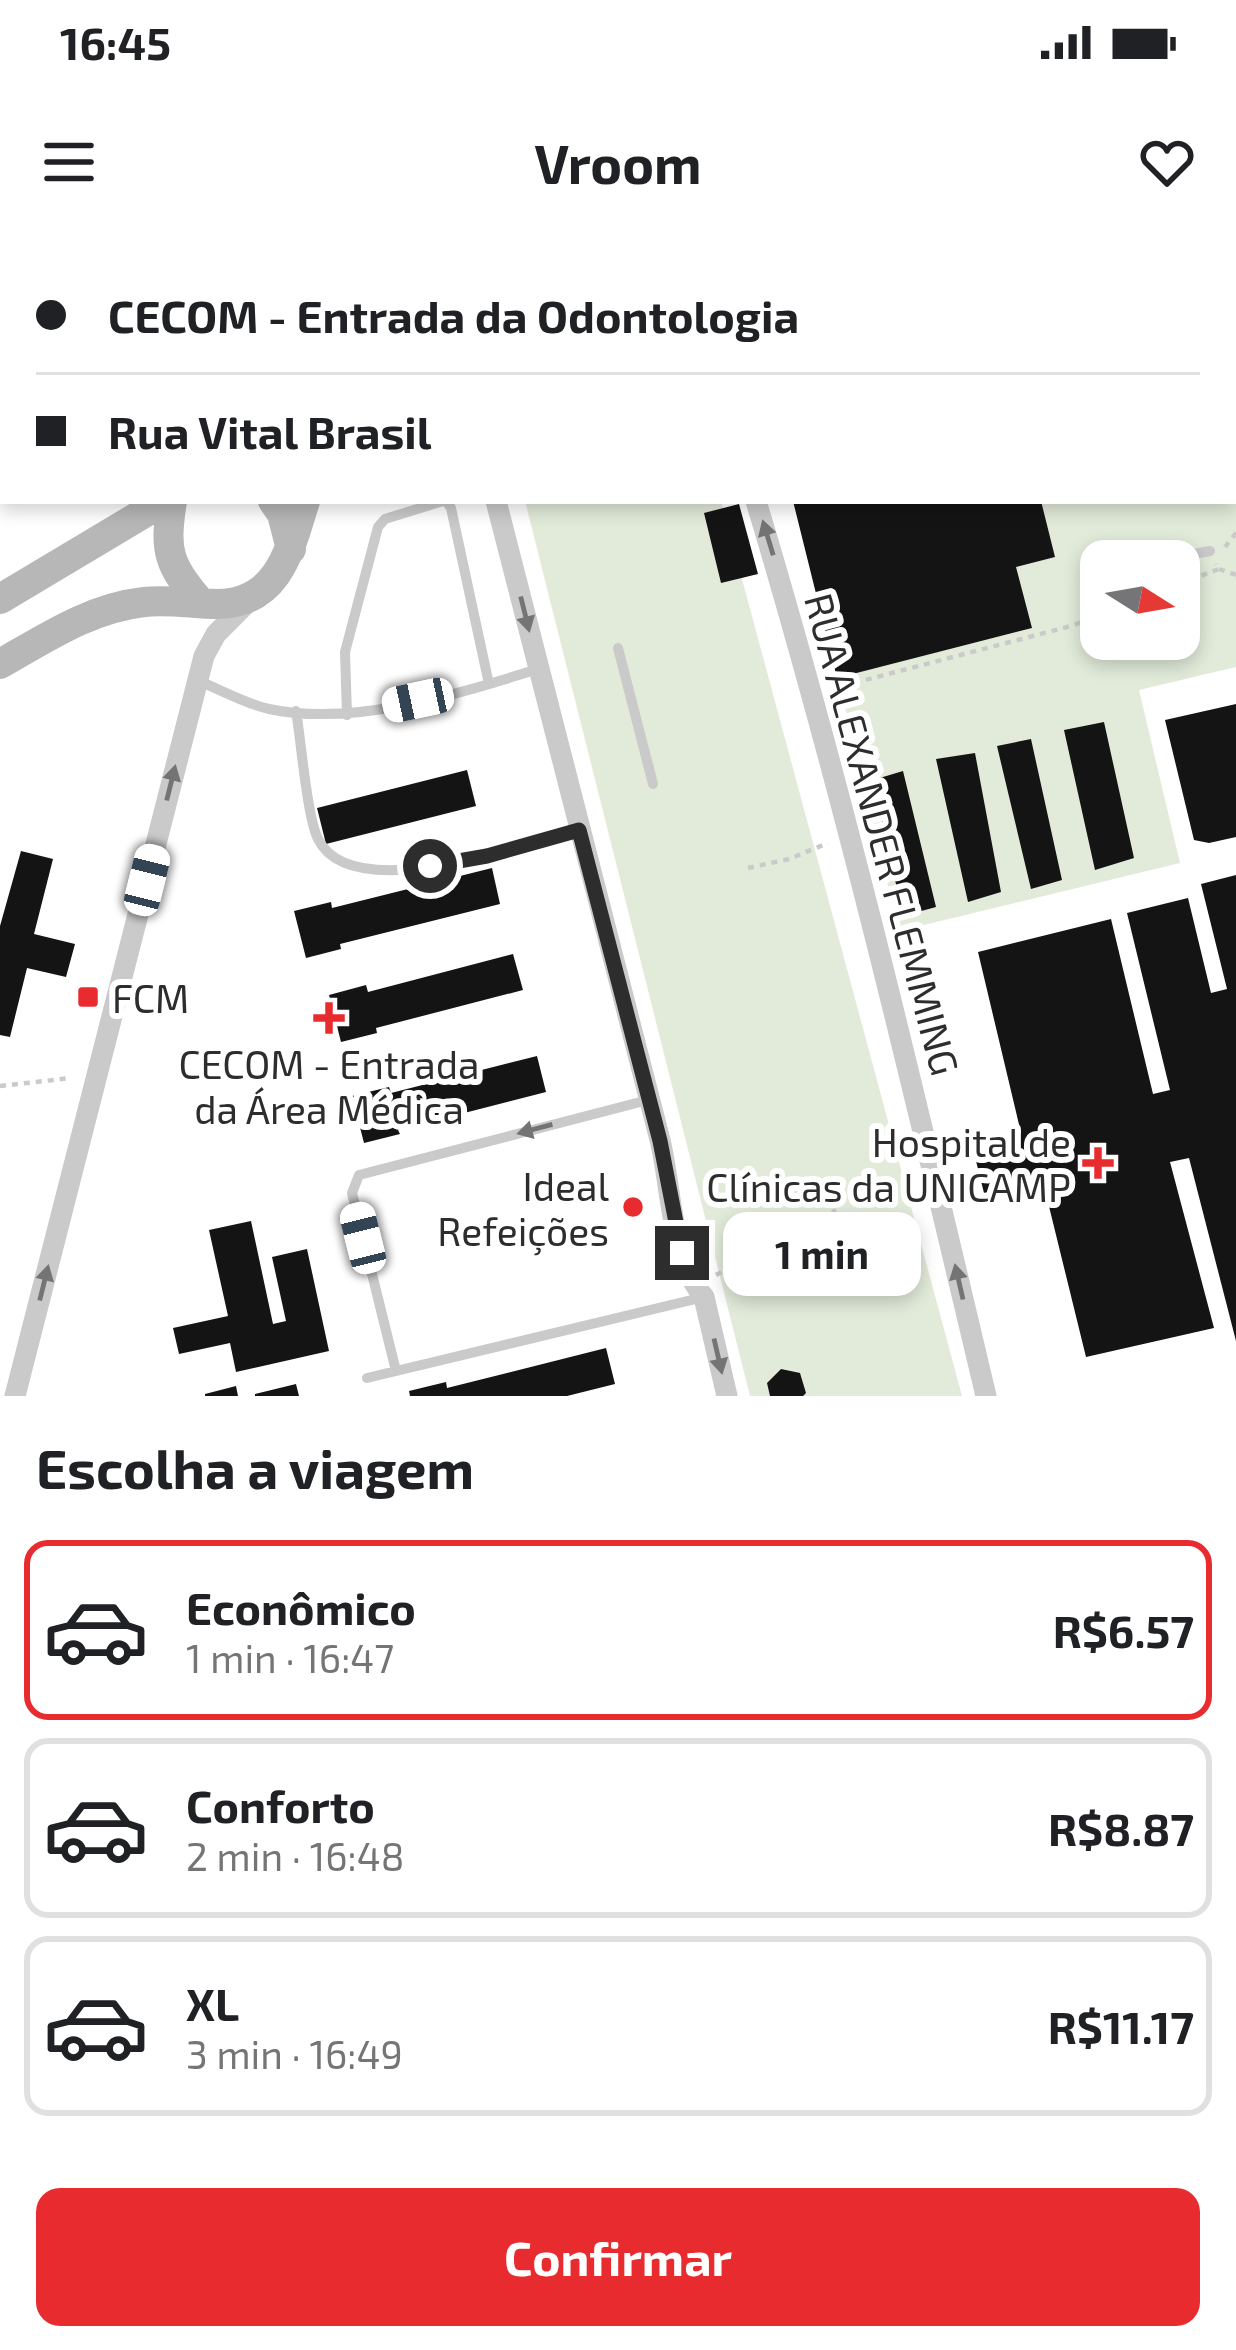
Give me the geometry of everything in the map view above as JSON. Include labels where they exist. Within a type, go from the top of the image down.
[{"type":"main road","points":[[0,599],[163,504]]},
{"type":"main road","points":[[168,504],[168,554],[175,573],[201,603]]},
{"type":"main road","points":[[275,504],[291,549]]},
{"type":"main road","points":[[0,664],[73,622],[102,611],[146,602],[224,604],[255,596],[270,584],[291,549],[304,504]]},
{"type":"street","points":[[497,504],[648,1100],[682,1253],[699,1292],[727,1396]]},
{"type":"street","name":"RUA ALEXANDER FLEMMING","points":[[758,504],[814,693],[986,1396]]},
{"type":"street","points":[[15,1396],[204,656],[216,634],[255,596]]},
{"type":"lane","points":[[347,715],[345,652],[378,527],[385,519],[435,504]]},
{"type":"lane","points":[[448,504],[489,684]]},
{"type":"lane","points":[[1200,553],[1210,551]]},
{"type":"lane","points":[[618,648],[653,784]]},
{"type":"lane","points":[[198,680],[268,709],[347,715],[538,669]]},
{"type":"lane","points":[[296,711],[316,837],[329,855],[349,866],[371,870],[430,866],[487,856],[579,830]]},
{"type":"lane","points":[[396,1371],[352,1193],[358,1175],[648,1100]]},
{"type":"lane","points":[[367,1378],[699,1292]]},
{"type":"path","points":[[1219,569],[1236,574]]},
{"type":"path","points":[[814,693],[1080,622]]},
{"type":"path","points":[[748,868],[789,859],[830,842]]},
{"type":"path","points":[[0,1086],[64,1076],[95,1084]]},
{"type":"path","points":[[699,1292],[836,1210]]},
{"type":"green space","points":[[526,504],[722,504],[962,1396],[750,1396]]},
{"type":"green space","points":[[796,504],[1236,504],[1236,667],[1139,690],[1180,863],[899,931]]},
{"type":"building","points":[[739,504],[758,574],[721,583],[704,513]]},
{"type":"building","points":[[794,504],[1042,504],[1055,557],[1016,567],[1032,628],[837,678]]},
{"type":"building","points":[[1236,704],[1236,837],[1209,843],[1194,840],[1165,720]]},
{"type":"building","points":[[1104,722],[1134,858],[1095,870],[1064,730]]},
{"type":"building","points":[[1031,739],[1062,880],[1031,889],[997,746]]},
{"type":"building","points":[[975,753],[1001,892],[968,902],[936,759]]},
{"type":"building","points":[[467,770],[476,806],[326,844],[317,808]]},
{"type":"building","points":[[903,771],[936,907],[903,916],[873,780]]},
{"type":"building","points":[[21,851],[53,859],[34,934],[75,944],[66,977],[27,968],[10,1037],[0,1035],[0,926]]},
{"type":"building","points":[[492,868],[500,904],[340,944],[341,949],[306,958],[294,911],[331,902],[332,908]]},
{"type":"building","points":[[1236,875],[1236,1341],[1189,1158],[1170,1162],[1214,1328],[1086,1357],[1044,1186],[986,1201],[972,1145],[1021,1133],[978,952],[1111,919],[1153,1094],[1170,1090],[1127,913],[1188,898],[1211,993],[1227,989],[1201,884]]},
{"type":"building","points":[[513,954],[523,990],[376,1028],[377,1033],[341,1042],[329,995],[366,985],[368,992]]},
{"type":"building","points":[[537,1056],[546,1092],[364,1143],[352,1096],[389,1087],[391,1093]]},
{"type":"building","points":[[251,1221],[273,1324],[286,1321],[272,1257],[307,1249],[329,1351],[236,1372],[230,1343],[179,1354],[173,1328],[228,1316],[209,1230]]},
{"type":"building","points":[[606,1348],[615,1384],[567,1396],[410,1396],[409,1391],[446,1382],[447,1388]]},
{"type":"building","points":[[781,1369],[800,1373],[803,1396],[770,1396],[767,1383]]},
{"type":"building","points":[[296,1384],[299,1396],[255,1396],[255,1394]]},
{"type":"building","points":[[236,1386],[238,1396],[205,1396],[205,1394]]},
{"type":"place","name":"FCM","points":[[88,997]]},
{"type":"place","name":"CECOM - Entrada da Área Médica","points":[[329,1018]]},
{"type":"place","name":"Hospital de Clínicas da UNICAMP","points":[[1098,1163]]},
{"type":"place","name":"Ideal Refeições","points":[[633,1207]]},
{"type":"route","points":[[430,866],[487,856],[579,830],[660,1141],[682,1253]]}]
